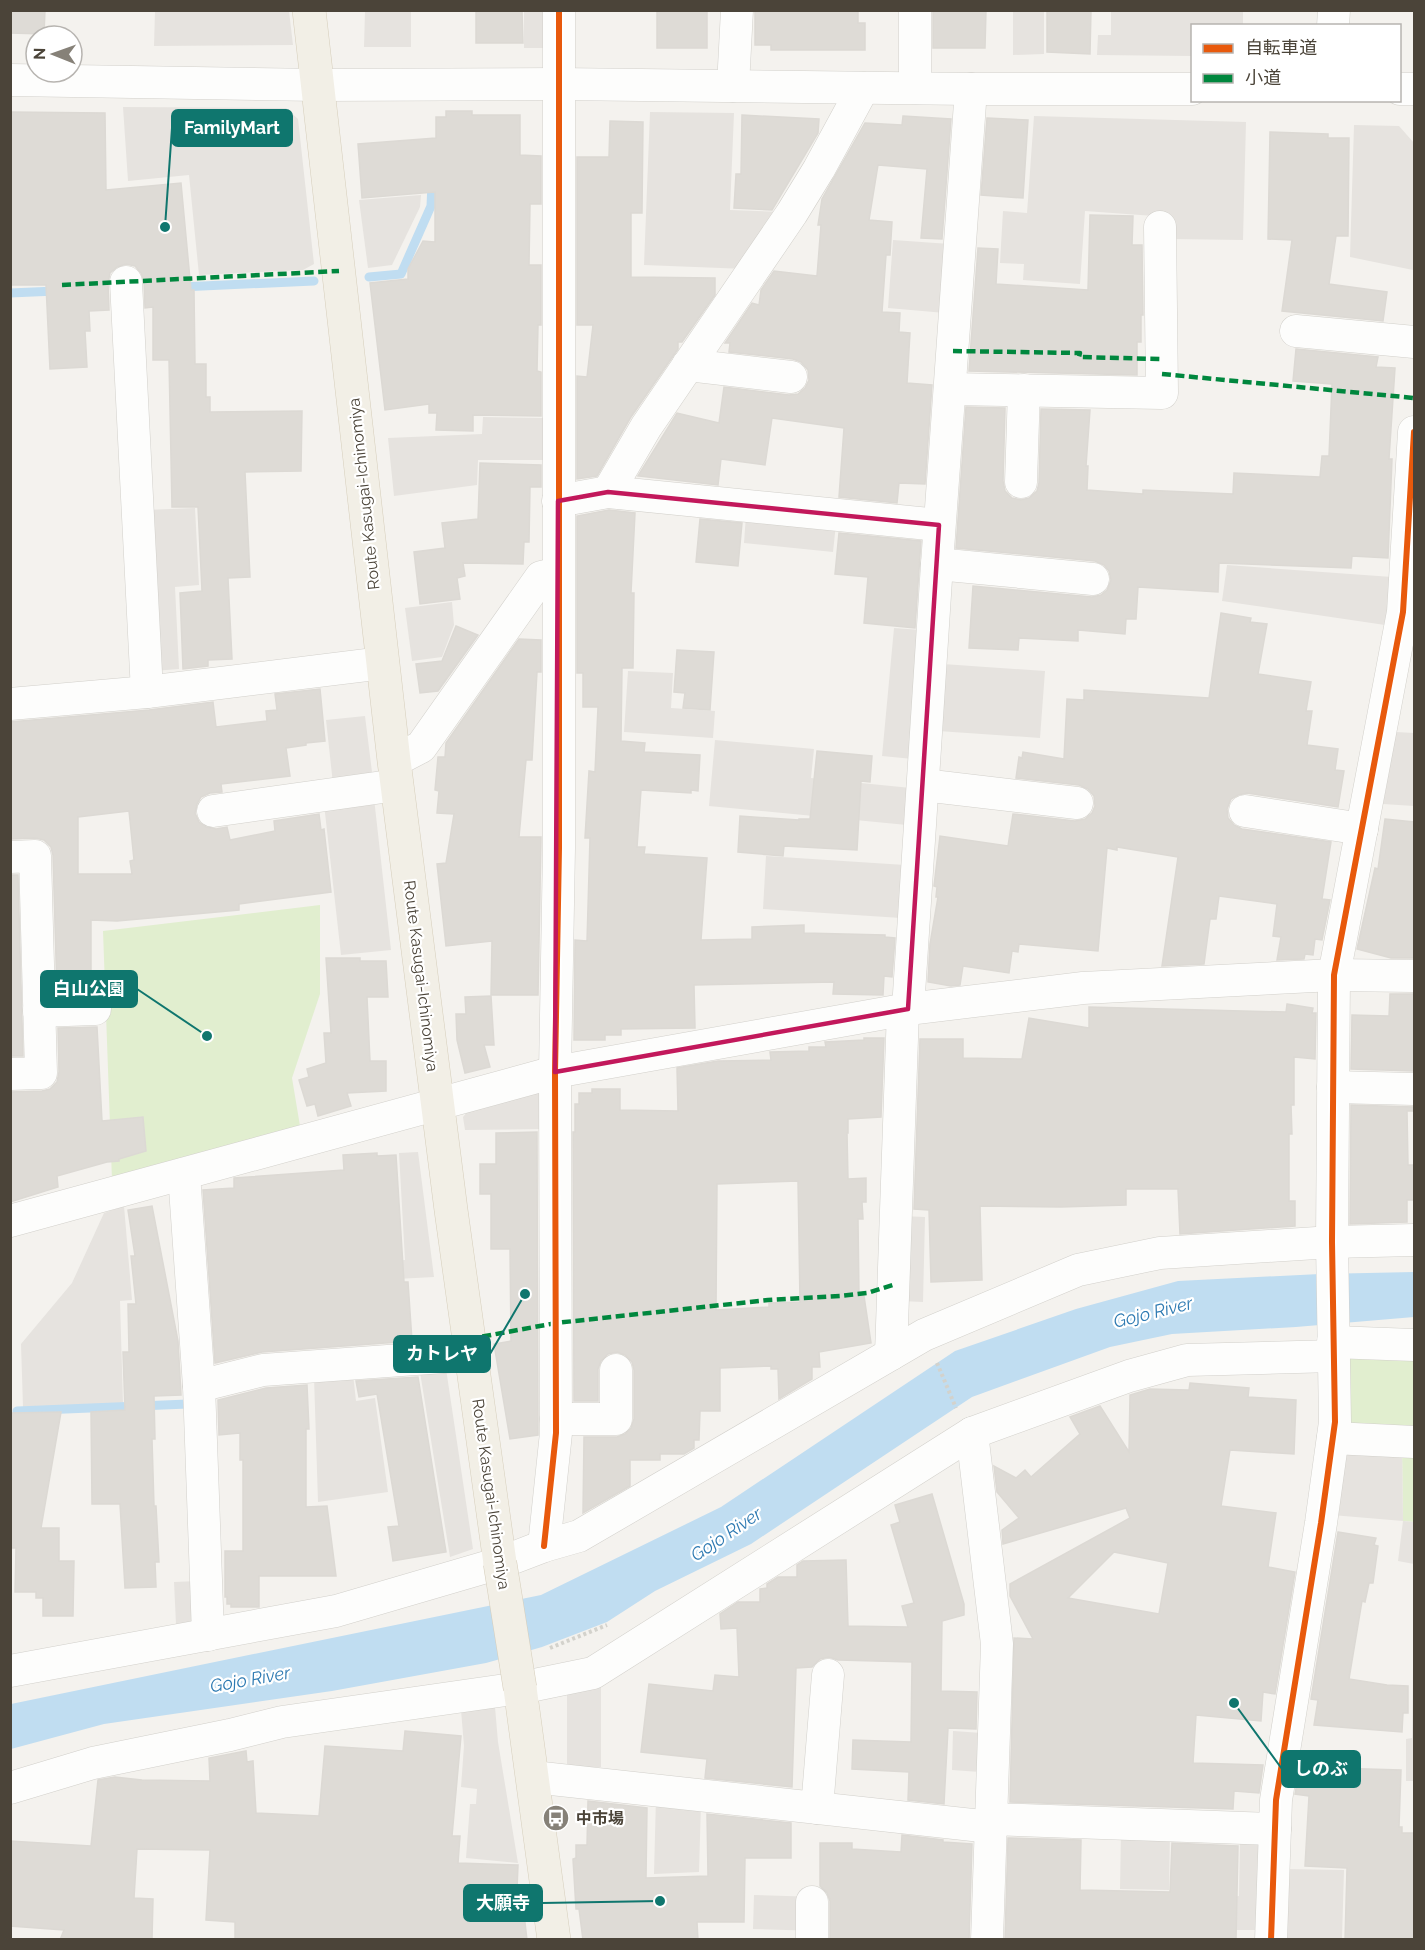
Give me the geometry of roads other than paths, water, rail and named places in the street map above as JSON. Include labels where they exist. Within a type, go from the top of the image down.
[{"type":"main road","name":"Route Kasugai-Ichinomiya","points":[[309,10],[383,663],[437,1104],[554,1940]]},
{"type":"street","points":[[544,1546],[556,1433],[559,10]]},
{"type":"street","points":[[733,86],[737,10]]},
{"type":"street","points":[[915,10],[915,88]]},
{"type":"street","points":[[10,80],[318,85],[559,84],[1191,89]]},
{"type":"street","points":[[608,492],[646,427],[792,213],[863,88]]},
{"type":"street","points":[[891,1354],[905,1009],[923,785],[939,525],[971,89]]},
{"type":"street","points":[[950,389],[1162,393],[1160,227]]},
{"type":"street","points":[[126,282],[147,692]]},
{"type":"street","points":[[1296,331],[1414,342]]},
{"type":"street","points":[[688,365],[791,377]]},
{"type":"street","points":[[1021,482],[1024,390]]},
{"type":"street","points":[[1271,1940],[1276,1800],[1335,1422],[1332,1242],[1334,975],[1362,829],[1409,612],[1414,432]]},
{"type":"street","points":[[558,501],[608,492],[939,525]]},
{"type":"street","points":[[937,564],[1093,579]]},
{"type":"street","points":[[213,811],[396,773],[421,747],[541,576],[558,573]]},
{"type":"street","points":[[10,704],[147,692],[383,663]]},
{"type":"street","points":[[923,785],[1077,803]]},
{"type":"street","points":[[1245,811],[1362,829]]},
{"type":"street","points":[[10,857],[35,856],[41,1073],[10,1074]]},
{"type":"street","points":[[10,1221],[555,1072],[905,1009],[1083,988],[1334,975],[1414,976]]},
{"type":"street","points":[[39,1011],[95,1009]]},
{"type":"street","points":[[1333,1087],[1414,1089]]},
{"type":"street","points":[[184,1174],[199,1386],[208,1635]]},
{"type":"street","points":[[10,1671],[336,1611],[500,1563],[544,1546],[579,1536],[924,1335],[1078,1270],[1160,1253],[1332,1242],[1414,1240]]},
{"type":"street","points":[[10,1788],[93,1763],[282,1722],[520,1688],[593,1673],[966,1425],[1187,1360],[1414,1345]]},
{"type":"street","points":[[199,1386],[263,1370],[321,1364],[471,1355]]},
{"type":"street","points":[[556,1419],[616,1419],[616,1370]]},
{"type":"street","points":[[966,1425],[997,1644],[987,1940]]},
{"type":"street","points":[[1333,1438],[1414,1442]]},
{"type":"street","points":[[818,1808],[828,1675]]},
{"type":"street","points":[[533,1778],[818,1808],[991,1823],[1275,1829]]},
{"type":"street","points":[[812,1902],[812,1940]]},
{"type":"water","name":"Gojo River","points":[[1414,1272],[1414,1317],[1172,1334],[1110,1347],[972,1397],[751,1544],[655,1591],[607,1622],[542,1647],[486,1663],[332,1691],[104,1724],[11,1749],[11,1704],[541,1595],[721,1507],[955,1351],[1076,1309],[1178,1281]]},
{"type":"waterway","points":[[369,277],[401,274],[431,206],[432,183]]},
{"type":"waterway","points":[[181,287],[314,281]]},
{"type":"waterway","points":[[10,293],[56,291]]},
{"type":"waterway","points":[[17,1411],[188,1404]]},
{"type":"place","name":"FamilyMart","points":[[165,227]]},
{"type":"place","name":"白山公園","points":[[207,1036]]},
{"type":"place","name":"カトレヤ","points":[[525,1294]]},
{"type":"place","name":"しのぶ","points":[[1234,1703]]},
{"type":"place","name":"中市場","points":[[556,1818]]},
{"type":"place","name":"大願寺","points":[[660,1901]]}]
